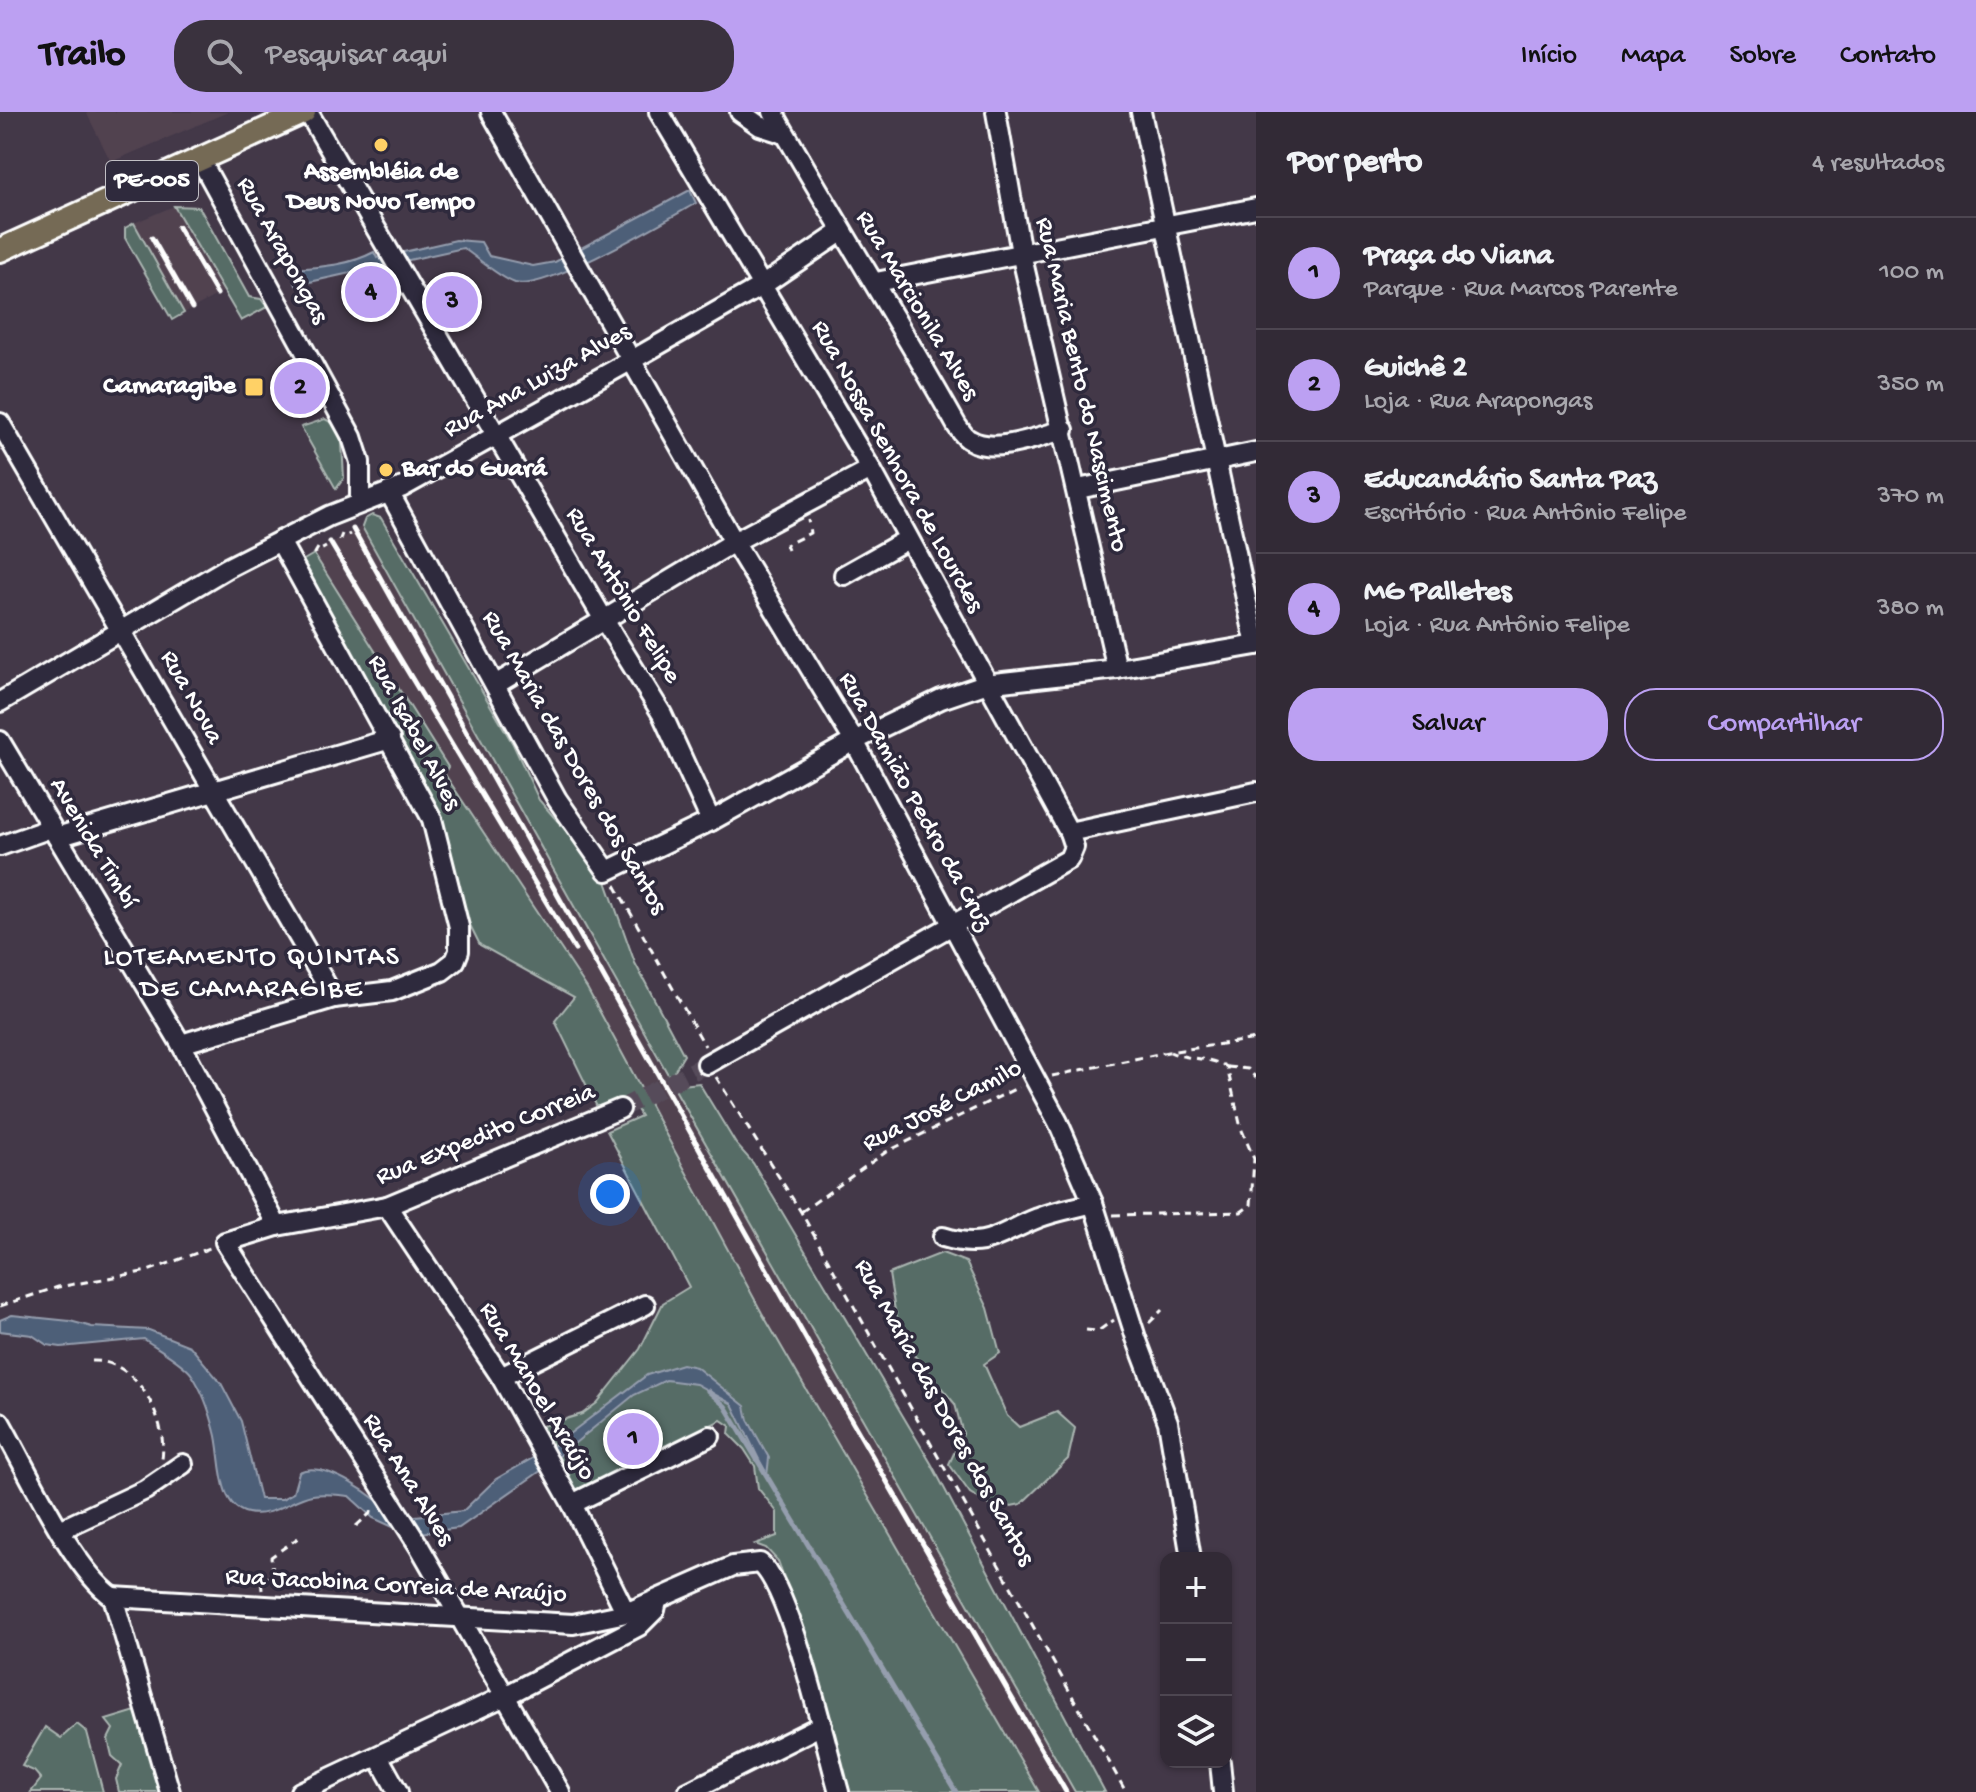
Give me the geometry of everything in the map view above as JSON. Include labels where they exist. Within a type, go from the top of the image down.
[{"type":"main road","name":"PE-005","points":[[0,250],[306,112]]},
{"type":"street","name":"Rua Antônio Felipe","points":[[306,112],[662,714],[711,821]]},
{"type":"street","name":"Rua Damião Pedro da Cruz","points":[[491,112],[734,542],[854,741],[1036,1079],[1095,1210],[1168,1422],[1190,1552]]},
{"type":"street","name":"Rua Nossa Senhora de Lourdes","points":[[659,112],[871,469],[985,684],[1069,832],[1073,854],[953,927]]},
{"type":"street","points":[[740,112],[760,126],[785,134]]},
{"type":"street","name":"Rua Marcionila Alves","points":[[773,112],[841,232],[876,282],[957,426],[970,440],[986,445],[1064,430]]},
{"type":"street","name":"Rua Maria Bento do Nascimento","points":[[996,112],[1021,253],[1078,489],[1117,669]]},
{"type":"street","points":[[607,871],[711,821],[854,741],[941,699],[985,684],[1117,669],[1256,645],[1141,112]]},
{"type":"street","name":"Rua Arapongas","points":[[200,159],[337,405],[360,462],[360,502]]},
{"type":"street","points":[[876,282],[1256,208]]},
{"type":"street","name":"Rua Ana Luiza Alves","points":[[0,702],[227,568],[360,502],[389,492],[632,360],[763,285],[841,232]]},
{"type":"street","name":"Rua Nova","points":[[0,423],[334,998]]},
{"type":"street","points":[[1078,489],[1256,452]]},
{"type":"street","points":[[495,685],[734,542],[871,469]]},
{"type":"street","name":"Rua Maria das Dores dos Santos","points":[[389,492],[557,799],[607,871]]},
{"type":"street","points":[[844,575],[908,539]]},
{"type":"street","name":"Rua Isabel Alves","points":[[181,1044],[334,998],[392,991],[421,980],[455,961],[459,951],[459,927],[432,819],[280,541]]},
{"type":"street","points":[[0,846],[211,791],[390,739]]},
{"type":"street","name":"Avenida Timbí","points":[[0,741],[181,1044],[277,1226]]},
{"type":"street","points":[[1069,832],[1255,794]]},
{"type":"street","points":[[710,1062],[953,927]]},
{"type":"street","name":"Rua Expedito Correia","points":[[225,1242],[277,1226],[387,1206],[620,1109]]},
{"type":"street","name":"Rua Manoel Araújo","points":[[387,1206],[501,1377],[572,1504],[626,1613]]},
{"type":"street","points":[[943,1237],[977,1244],[997,1239],[1039,1218],[1095,1210]]},
{"type":"street","name":"Rua Ana Alves","points":[[225,1242],[419,1546],[560,1792]]},
{"type":"street","points":[[501,1377],[645,1305]]},
{"type":"street","points":[[0,1422],[60,1530],[102,1590],[113,1597],[170,1792]]},
{"type":"street","points":[[572,1504],[710,1436]]},
{"type":"street","points":[[60,1530],[145,1490],[183,1464]]},
{"type":"street","name":"Rua Jacobina Correia de Araújo","points":[[113,1597],[573,1624],[626,1613],[733,1566],[760,1563],[773,1578],[822,1725]]},
{"type":"street","points":[[300,1792],[379,1758],[639,1626],[655,1610],[657,1601]]},
{"type":"street","points":[[688,1792],[822,1725],[839,1792]]},
{"type":"street","points":[[379,1758],[398,1792]]},
{"type":"street","points":[[1221,1768],[1223,1792]]},
{"type":"path","points":[[788,550],[786,545],[810,533],[805,504]]},
{"type":"path","points":[[342,534],[340,539],[350,534]]},
{"type":"path","points":[[318,548],[315,553],[326,547]]},
{"type":"path","name":"Rua Maria das Dores dos Santos","points":[[607,871],[710,1062],[801,1212],[1126,1792]]},
{"type":"path","name":"Rua José Camilo","points":[[801,1212],[886,1152],[1036,1079],[1168,1052],[1256,1039]]},
{"type":"path","points":[[1168,1052],[1188,1060],[1211,1057],[1227,1067],[1248,1069],[1256,1078]]},
{"type":"path","points":[[1095,1210],[1241,1212],[1251,1205],[1254,1159],[1241,1128],[1227,1067]]},
{"type":"path","points":[[0,1306],[58,1287],[148,1271],[225,1242]]},
{"type":"path","points":[[1086,1330],[1098,1331],[1128,1311]]},
{"type":"path","points":[[92,1361],[105,1361],[123,1370],[140,1384],[153,1407],[163,1456],[145,1490]]},
{"type":"path","points":[[356,1526],[384,1501]]},
{"type":"path","points":[[263,1605],[261,1579],[274,1577],[271,1557],[298,1538]]},
{"type":"shaded area","points":[[86,112],[228,112],[111,162]]},
{"type":"shaded area","points":[[174,206],[224,291],[184,313],[134,223]]},
{"type":"shaded area","points":[[361,527],[673,1086],[1075,1792],[1039,1792],[762,1313],[587,988],[444,773],[448,767],[314,554]]},
{"type":"green space","points":[[174,206],[199,207],[249,297],[261,299],[267,307],[241,321]]},
{"type":"green space","points":[[134,223],[184,313],[172,320],[125,238],[125,228]]},
{"type":"green space","points":[[325,419],[336,425],[342,443],[344,478],[336,489],[301,427]]},
{"type":"green space","points":[[372,515],[381,518],[513,744],[539,800],[603,873],[635,963],[684,1055],[670,1078],[362,527],[365,519]]},
{"type":"green space","points":[[314,554],[448,767],[444,773],[587,988],[762,1313],[1039,1792],[850,1792],[798,1615],[778,1561],[766,1548],[755,1544],[777,1536],[777,1512],[758,1488],[755,1466],[729,1434],[730,1426],[721,1420],[578,1492],[542,1426],[582,1414],[597,1403],[640,1349],[663,1303],[689,1287],[607,1131],[641,1116],[629,1097],[598,1109],[555,1021],[574,997],[480,945],[461,907],[437,806],[302,561]]},
{"type":"green space","points":[[699,1083],[736,1144],[753,1163],[932,1465],[1105,1792],[1075,1792],[673,1086]]},
{"type":"green space","points":[[942,1253],[966,1262],[988,1308],[1000,1353],[984,1364],[1007,1416],[1019,1427],[1057,1412],[1075,1428],[1068,1459],[1021,1504],[996,1509],[970,1493],[949,1464],[963,1434],[955,1404],[908,1348],[895,1311],[889,1274]]},
{"type":"green space","points":[[139,1710],[160,1792],[119,1792],[116,1779],[122,1765],[112,1756],[108,1739],[113,1729],[106,1720]]},
{"type":"green space","points":[[77,1724],[87,1732],[103,1792],[31,1792],[41,1779],[34,1771],[22,1766],[45,1727],[61,1738]]},
{"type":"water","points":[[690,190],[696,203],[606,253],[552,277],[530,283],[508,280],[463,248],[296,285],[291,269],[344,263],[374,252],[377,258],[456,240],[481,242],[489,256],[533,266],[555,262]]},
{"type":"water","points":[[12,1315],[70,1321],[92,1327],[149,1330],[190,1346],[221,1383],[241,1421],[260,1499],[282,1499],[293,1493],[299,1472],[310,1469],[323,1471],[350,1483],[396,1518],[463,1511],[496,1479],[552,1447],[647,1375],[682,1364],[696,1367],[745,1406],[748,1420],[769,1458],[767,1476],[732,1404],[696,1384],[666,1380],[634,1395],[542,1470],[459,1528],[420,1533],[393,1527],[373,1518],[349,1496],[330,1494],[304,1497],[265,1513],[248,1513],[230,1501],[225,1491],[209,1410],[192,1375],[183,1366],[144,1339],[61,1347],[47,1345],[32,1335],[0,1331],[0,1320]]},
{"type":"waterway","points":[[708,1391],[725,1406],[956,1792]]},
{"type":"tunnel","points":[[620,1109],[707,1064]]},
{"type":"railway","points":[[178,227],[217,294]]},
{"type":"railway","points":[[152,238],[192,308]]},
{"type":"railway","points":[[353,529],[844,1407],[1066,1792]]},
{"type":"railway","points":[[330,542],[575,950]]},
{"type":"place","name":"Assembléia de Deus Novo Tempo","points":[[381,145]]},
{"type":"place","name":"MG Palletes","points":[[371,292]]},
{"type":"place","name":"Educandário Santa Paz","points":[[452,302]]},
{"type":"place","name":"Camaragibe","points":[[254,387]]},
{"type":"place","name":"Guichê 2","points":[[300,388]]},
{"type":"place","name":"Bar do Guará","points":[[386,470]]},
{"type":"place","name":"Praça do Viana","points":[[633,1439]]},
{"type":"district","name":"LOTEAMENTO QUINTAS DE CAMARAGIBE","points":[[252,974]]}]
